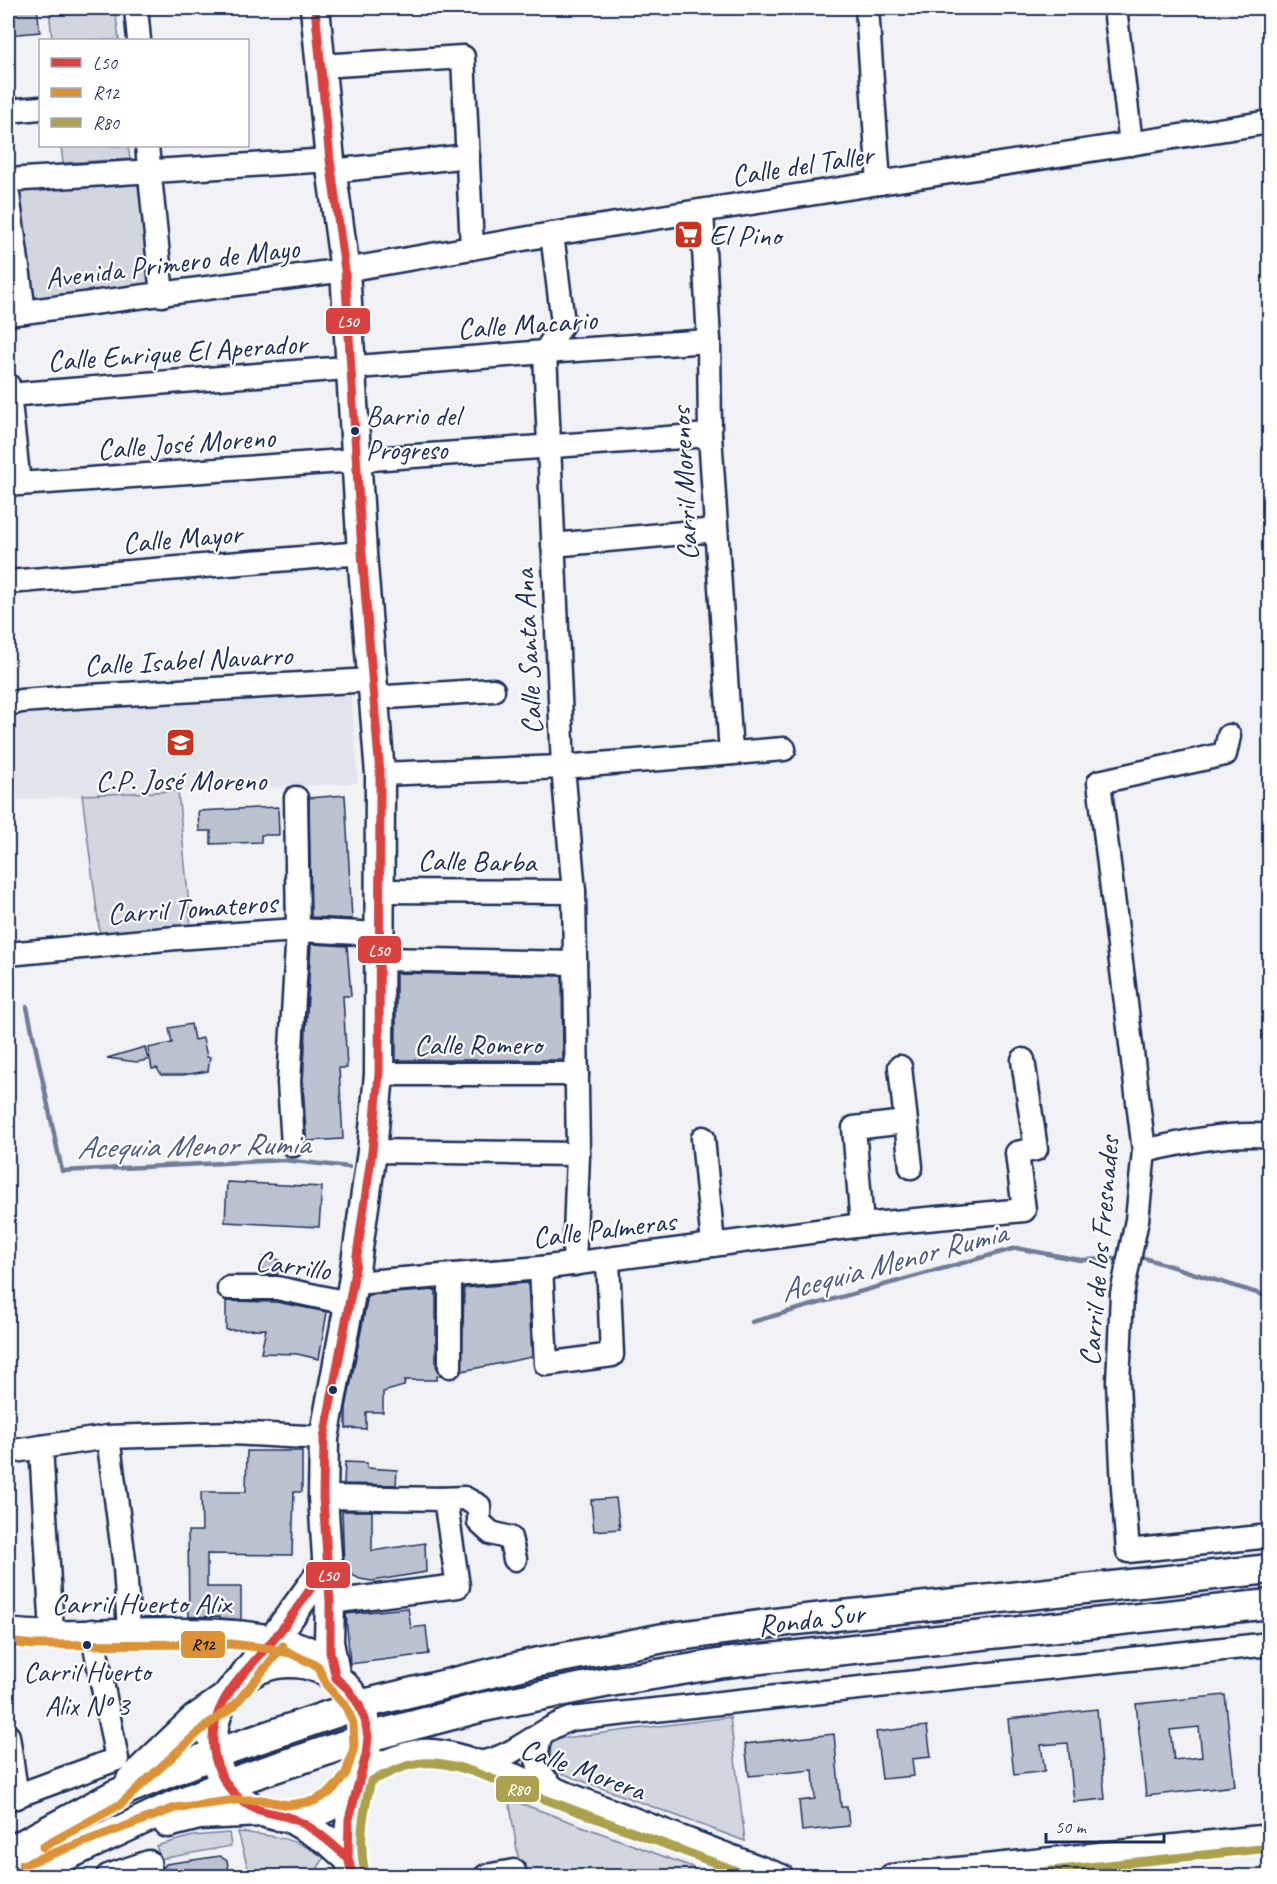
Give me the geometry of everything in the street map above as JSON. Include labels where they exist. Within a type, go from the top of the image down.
[{"type":"main road","points":[[315,8],[331,166],[345,270],[362,553],[380,774],[379,1074],[372,1151],[324,1438],[323,1497],[330,1602],[328,1629],[334,1671],[359,1705],[368,1737],[366,1755],[349,1819],[351,1867]]},
{"type":"main road","points":[[327,1565],[274,1638],[230,1692],[216,1716],[212,1737],[218,1769],[226,1784],[242,1801],[313,1831],[351,1867]]},
{"type":"main road","name":"Ronda Sur","points":[[8,1852],[114,1795],[214,1754],[359,1705],[529,1664],[664,1638],[797,1620],[1269,1569]]},
{"type":"main road","name":"Ronda Sur","points":[[24,1876],[172,1806],[226,1784],[368,1737],[483,1707],[604,1683],[724,1663],[1269,1604]]},
{"type":"main road","points":[[114,1795],[195,1719],[259,1669],[273,1664],[302,1663],[334,1671]]},
{"type":"main road","points":[[24,1876],[177,1820],[198,1815],[306,1816],[324,1810],[345,1794],[361,1772]]},
{"type":"street","points":[[136,8],[139,39]]},
{"type":"street","points":[[867,8],[879,183]]},
{"type":"street","points":[[1115,8],[1131,144]]},
{"type":"street","points":[[321,66],[463,57],[472,248]]},
{"type":"street","points":[[8,111],[39,108]]},
{"type":"street","name":"Calle del Taller","points":[[345,270],[552,234],[1269,122]]},
{"type":"street","points":[[147,147],[162,295]]},
{"type":"street","points":[[8,180],[149,170],[331,166],[468,156]]},
{"type":"street","points":[[8,195],[16,313]]},
{"type":"street","name":"Carril Morenos","points":[[702,211],[710,435],[731,753]]},
{"type":"street","points":[[545,352],[563,323],[552,234]]},
{"type":"street","name":"Avenida Primero de Mayo","points":[[16,313],[345,270]]},
{"type":"street","name":"Calle Macario","points":[[350,369],[708,341]]},
{"type":"street","name":"Calle Santa Ana","points":[[545,352],[563,767],[574,892],[578,1154],[574,1264]]},
{"type":"street","name":"Calle Enrique El Aperador","points":[[8,391],[350,369]]},
{"type":"street","name":"Calle José Moreno","points":[[8,391],[19,484],[356,461],[549,443],[710,435]]},
{"type":"street","points":[[553,545],[716,530]]},
{"type":"street","name":"Calle Mayor","points":[[8,582],[362,553]]},
{"type":"street","name":"Calle Isabel Navarro","points":[[8,704],[112,694],[373,689],[493,690]]},
{"type":"street","name":"Carril de los Fresnades","points":[[1229,736],[1225,754],[1099,782],[1144,1150],[1137,1220],[1122,1294],[1118,1382],[1123,1488],[1128,1551],[1269,1536]]},
{"type":"street","points":[[380,774],[563,767],[784,749]]},
{"type":"street","points":[[293,1145],[289,1082],[298,930],[296,798]]},
{"type":"street","name":"Calle Barba","points":[[380,891],[574,892]]},
{"type":"street","name":"Carril Tomateros","points":[[8,954],[176,938],[298,930],[381,947],[575,963]]},
{"type":"street","name":"Calle Palmeras","points":[[350,1293],[450,1276],[608,1260],[862,1225],[1024,1210],[1017,1153],[1036,1149],[1023,1060]]},
{"type":"street","points":[[900,1067],[911,1167]]},
{"type":"street","name":"Calle Romero","points":[[379,1074],[577,1074]]},
{"type":"street","points":[[862,1225],[854,1128],[905,1122]]},
{"type":"street","points":[[1144,1150],[1254,1134],[1269,1136]]},
{"type":"street","points":[[703,1138],[713,1245]]},
{"type":"street","points":[[372,1151],[578,1154]]},
{"type":"street","points":[[541,1268],[546,1364],[612,1355],[608,1260]]},
{"type":"street","points":[[450,1276],[450,1366]]},
{"type":"street","name":"Carrillo","points":[[229,1288],[277,1288],[350,1293]]},
{"type":"street","points":[[8,1452],[108,1437],[232,1433],[324,1438]]},
{"type":"street","points":[[108,1437],[125,1567],[129,1631]]},
{"type":"street","points":[[41,1448],[52,1632]]},
{"type":"street","points":[[323,1497],[464,1498],[479,1506],[479,1522],[491,1533],[510,1538],[515,1559]]},
{"type":"street","points":[[330,1602],[458,1586],[442,1499]]},
{"type":"street","name":"Carril Huerto Alix","points":[[8,1630],[240,1632],[274,1638],[312,1650],[327,1658],[334,1671]]},
{"type":"street","points":[[8,1736],[12,1798],[117,1759],[92,1631]]},
{"type":"street","points":[[478,1763],[508,1755],[559,1723],[571,1719],[1269,1644]]},
{"type":"street","points":[[542,1735],[537,1750],[537,1763],[544,1779],[555,1790]]},
{"type":"street","points":[[368,1737],[397,1757]]},
{"type":"street","name":"Calle Morera","points":[[361,1772],[397,1757],[420,1751],[432,1751],[478,1763],[555,1790],[782,1876]]},
{"type":"street","points":[[891,1876],[1269,1836]]},
{"type":"street","points":[[723,1854],[724,1876]]},
{"type":"street","points":[[108,1876],[149,1862],[151,1876]]},
{"type":"street","points":[[486,1876],[514,1871],[515,1876]]},
{"type":"shaded area","points":[[49,8],[115,8],[119,39],[52,39]]},
{"type":"shaded area","points":[[61,147],[128,147],[130,159],[63,163]]},
{"type":"shaded area","points":[[149,170],[162,295],[24,312],[8,180]]},
{"type":"shaded area","name":"C.P. José Moreno","points":[[350,681],[358,783],[8,800],[8,704]]},
{"type":"shaded area","points":[[178,791],[191,927],[100,935],[82,795]]},
{"type":"shaded area","points":[[730,1717],[745,1841],[553,1770],[548,1758],[548,1750],[556,1739]]},
{"type":"shaded area","points":[[509,1799],[692,1867],[699,1876],[521,1876]]},
{"type":"shaded area","points":[[238,1832],[272,1836],[294,1842],[324,1858],[313,1876],[250,1876]]},
{"type":"shaded area","points":[[229,1833],[231,1846],[161,1859],[156,1846],[193,1836]]},
{"type":"building","points":[[8,8],[37,8],[40,32],[8,35]]},
{"type":"building","points":[[345,795],[352,919],[311,917],[309,798]]},
{"type":"building","points":[[278,807],[279,835],[261,835],[261,842],[211,844],[211,831],[199,831],[198,811]]},
{"type":"building","points":[[311,944],[347,946],[351,996],[343,996],[347,1068],[339,1068],[343,1139],[308,1141],[306,1134],[303,1082]]},
{"type":"building","points":[[396,973],[562,976],[563,1060],[396,1060]]},
{"type":"building","points":[[191,1024],[194,1040],[203,1038],[207,1057],[210,1057],[208,1071],[183,1075],[161,1075],[157,1068],[152,1069],[148,1048],[172,1043],[169,1028]]},
{"type":"building","points":[[145,1047],[148,1060],[137,1062],[107,1058]]},
{"type":"building","points":[[227,1182],[322,1187],[319,1227],[225,1222]]},
{"type":"building","points":[[264,1257],[280,1260],[277,1275],[261,1273]]},
{"type":"building","points":[[528,1283],[532,1357],[462,1371],[464,1288]]},
{"type":"building","points":[[436,1290],[436,1366],[441,1375],[437,1376],[437,1380],[405,1380],[404,1386],[383,1392],[383,1412],[366,1412],[366,1429],[346,1428],[346,1408],[368,1295]]},
{"type":"building","points":[[226,1301],[276,1302],[327,1312],[319,1359],[297,1354],[261,1353],[266,1329],[226,1330]]},
{"type":"building","points":[[247,1451],[302,1451],[302,1492],[294,1492],[292,1555],[207,1554],[207,1587],[241,1587],[241,1620],[220,1618],[220,1616],[189,1617],[188,1531],[202,1531],[201,1492],[246,1492]]},
{"type":"building","points":[[345,1462],[367,1463],[367,1468],[397,1470],[396,1485],[344,1484]]},
{"type":"building","points":[[616,1498],[620,1529],[594,1531],[591,1500]]},
{"type":"building","points":[[342,1511],[372,1511],[372,1551],[425,1543],[426,1572],[372,1581],[352,1575],[344,1565]]},
{"type":"building","points":[[408,1608],[411,1628],[426,1626],[429,1654],[350,1664],[346,1614]]},
{"type":"building","points":[[1225,1695],[1235,1786],[1146,1796],[1136,1704]],"holes":[[[1199,1727],[1202,1757],[1174,1760],[1170,1730]]]},
{"type":"building","points":[[1097,1709],[1105,1799],[1074,1802],[1068,1743],[1041,1745],[1045,1771],[1014,1775],[1008,1719]]},
{"type":"building","points":[[927,1726],[931,1757],[912,1759],[914,1776],[882,1779],[876,1732]]},
{"type":"building","points":[[834,1734],[841,1807],[847,1807],[849,1826],[802,1831],[799,1801],[815,1799],[813,1770],[749,1776],[745,1744]]},
{"type":"building","points":[[220,1856],[227,1861],[230,1876],[164,1876],[163,1868],[166,1864]]},
{"type":"waterway","name":"Acequia Menor Rumia","points":[[27,1007],[62,1171],[284,1160],[349,1167]]},
{"type":"waterway","name":"Acequia Menor Rumia","points":[[752,1322],[1016,1248],[1080,1260],[1118,1259]]},
{"type":"waterway","name":"Acequia Menor Rumia","points":[[1144,1258],[1270,1297]]},
{"type":"transit line","name":"L50","points":[[315,8],[330,160],[345,270],[362,553],[380,774],[379,1074],[372,1151],[353,1283],[324,1438],[323,1497],[330,1602],[330,1652],[336,1678],[349,1690],[359,1705],[368,1737],[366,1755],[349,1819],[348,1858],[353,1876]]},
{"type":"transit line","name":"L50","points":[[327,1565],[280,1631],[229,1692],[215,1722],[213,1739],[215,1757],[222,1775],[228,1786],[241,1800],[254,1808],[289,1817],[303,1824],[324,1837],[348,1858]]},
{"type":"transit line","name":"R12","points":[[8,1642],[34,1645],[231,1644],[290,1653],[318,1666],[326,1684],[346,1707],[353,1723],[354,1748],[346,1773],[330,1792],[314,1801],[288,1805],[261,1800],[237,1800],[175,1808],[22,1865]]},
{"type":"transit line","name":"R12","points":[[43,1847],[121,1804],[203,1728],[234,1706],[283,1646]]},
{"type":"transit line","name":"R80","points":[[365,1874],[362,1827],[371,1781],[403,1767],[436,1763],[474,1772],[750,1876]]},
{"type":"transit line","name":"R80","points":[[1001,1876],[1270,1848]]},
{"type":"place","name":"El Pino","points":[[688,235]]},
{"type":"place","name":"Barrio del Progreso","points":[[355,431]]},
{"type":"place","name":"C.P. José Moreno","points":[[181,743]]},
{"type":"place","name":"Carril Huerto Alix Nº 3","points":[[87,1645]]}]
